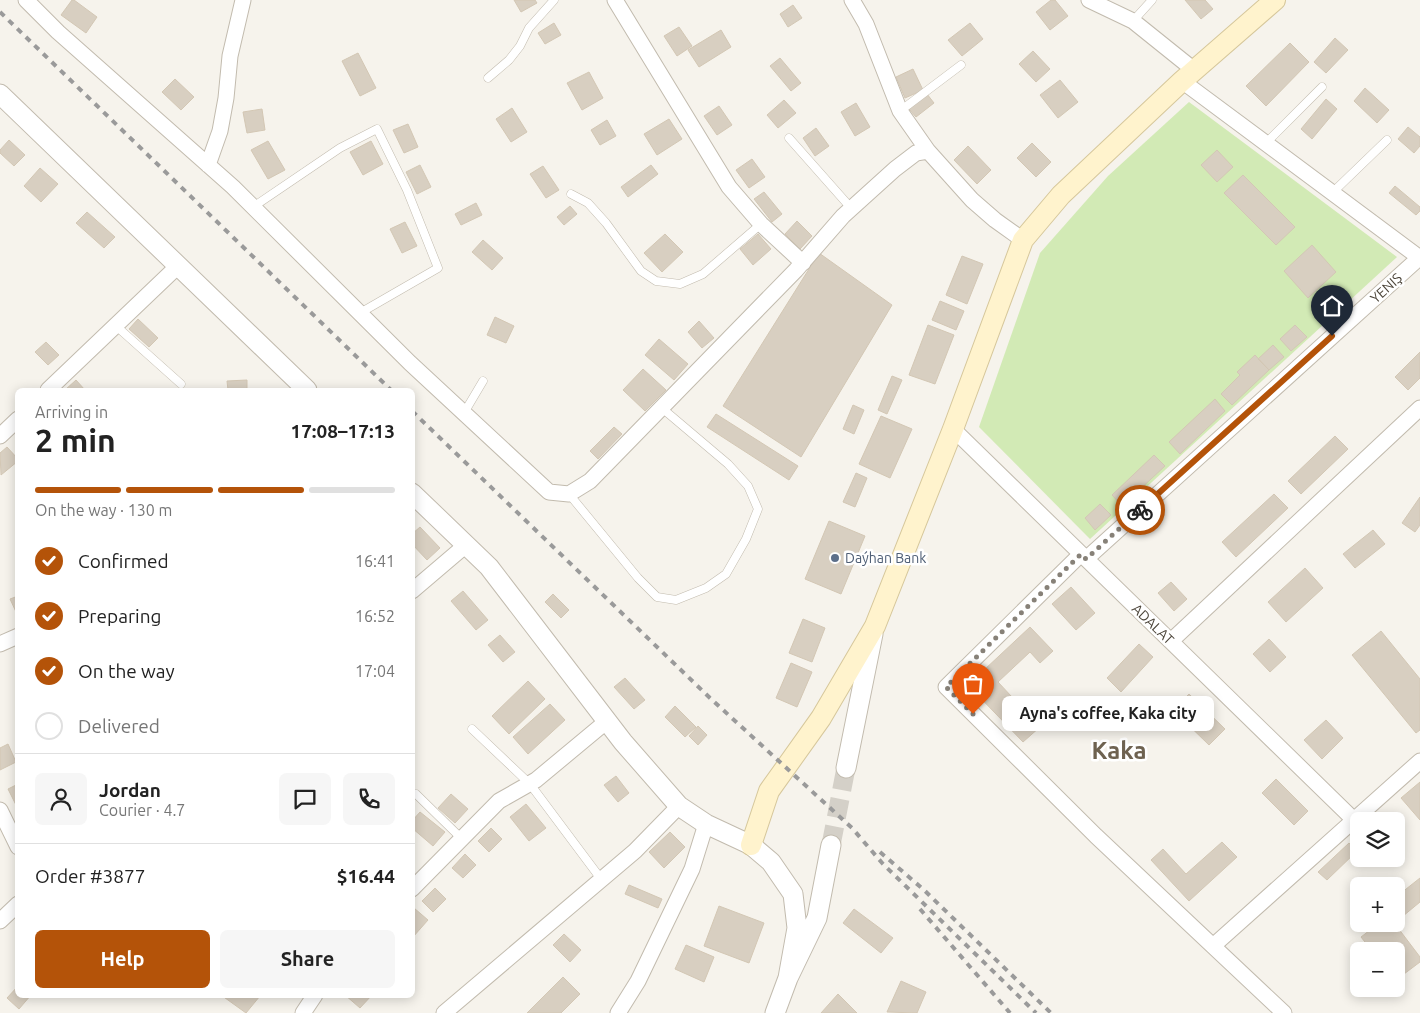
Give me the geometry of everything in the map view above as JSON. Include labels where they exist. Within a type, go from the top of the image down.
[{"type":"main road","points":[[751,845],[769,791],[821,718],[875,626],[953,429],[1023,240],[1061,195],[1188,76],[1275,0]]},
{"type":"street","points":[[26,0],[58,32],[208,165],[464,413],[549,492],[569,494],[590,481],[663,409],[803,263],[851,208],[916,153],[928,151]]},
{"type":"street","points":[[208,165],[220,131],[226,98],[230,56],[243,0]]},
{"type":"street","points":[[615,0],[730,187],[761,224],[803,263]]},
{"type":"street","points":[[852,0],[866,24],[900,111],[928,151],[972,200],[994,220],[1023,240]]},
{"type":"street","points":[[1089,0],[1134,21],[1188,76],[1266,143],[1420,258]]},
{"type":"street","points":[[2,99],[179,265],[305,388]]},
{"type":"street","name":"YENIŞ","points":[[1213,946],[1096,836],[946,687],[1083,557],[1420,258]]},
{"type":"street","points":[[50,388],[179,265]]},
{"type":"street","points":[[1171,641],[1420,408]]},
{"type":"street","points":[[0,436],[15,422]]},
{"type":"street","name":"ADALAT","points":[[953,429],[1350,816]]},
{"type":"street","points":[[415,496],[489,567],[623,742],[679,806],[706,824],[751,845],[771,862],[793,894],[797,928],[788,978]]},
{"type":"street","points":[[415,588],[466,545]]},
{"type":"street","points":[[846,768],[875,626]]},
{"type":"street","points":[[0,644],[15,637]]},
{"type":"street","points":[[415,886],[499,802],[536,780],[607,721]]},
{"type":"street","points":[[1361,812],[1420,761]]},
{"type":"street","points":[[444,1013],[635,851],[679,806]]},
{"type":"street","points":[[0,810],[15,841]]},
{"type":"street","points":[[1284,1013],[1213,946],[1350,822]]},
{"type":"street","points":[[618,1013],[638,981],[692,869],[706,824]]},
{"type":"street","points":[[775,1013],[788,978],[816,918],[831,845]]},
{"type":"street","points":[[0,921],[15,907]]},
{"type":"street","points":[[303,1013],[313,998]]},
{"type":"lane","points":[[488,78],[509,60],[520,46],[529,28],[554,0]]},
{"type":"lane","points":[[1134,21],[1152,0]]},
{"type":"lane","points":[[900,111],[961,65]]},
{"type":"lane","points":[[1266,143],[1322,87]]},
{"type":"lane","points":[[253,208],[340,148],[377,129],[407,190],[438,268],[360,313]]},
{"type":"lane","points":[[789,138],[851,208]]},
{"type":"lane","points":[[1332,193],[1388,140]]},
{"type":"lane","points":[[571,194],[588,203],[606,223],[641,271],[656,282],[680,284],[703,274],[761,224]]},
{"type":"lane","points":[[116,325],[181,384]]},
{"type":"lane","points":[[464,413],[483,381]]},
{"type":"lane","points":[[569,494],[613,549],[657,597],[676,600],[706,588],[726,574],[746,539],[758,509],[748,486],[728,464],[663,409]]},
{"type":"lane","points":[[472,729],[530,784],[601,879]]},
{"type":"lane","points":[[416,794],[461,838]]},
{"type":"green space","points":[[1189,102],[1397,257],[1090,539],[979,427],[1040,253],[1108,176]]},
{"type":"building","points":[[72,0],[97,17],[86,33],[61,15]]},
{"type":"building","points":[[514,0],[535,0],[537,3],[521,12]]},
{"type":"building","points":[[1051,0],[1055,0],[1068,16],[1050,30],[1036,12]]},
{"type":"building","points":[[1185,0],[1205,0],[1213,9],[1201,19]]},
{"type":"building","points":[[793,5],[802,18],[788,27],[780,14]]},
{"type":"building","points":[[554,23],[561,35],[545,44],[538,33]]},
{"type":"building","points":[[970,23],[983,39],[962,56],[948,40]]},
{"type":"building","points":[[679,27],[692,46],[677,56],[664,36]]},
{"type":"building","points":[[721,30],[731,47],[699,67],[688,50]]},
{"type":"building","points":[[1335,38],[1348,50],[1326,73],[1314,62]]},
{"type":"building","points":[[1290,43],[1309,62],[1266,106],[1246,86]]},
{"type":"building","points":[[1033,51],[1050,69],[1036,82],[1019,64]]},
{"type":"building","points":[[358,53],[376,88],[360,96],[342,61]]},
{"type":"building","points":[[780,58],[801,83],[791,91],[770,66]]},
{"type":"building","points":[[913,69],[923,90],[905,98],[896,77]]},
{"type":"building","points":[[589,72],[603,98],[582,110],[567,83]]},
{"type":"building","points":[[175,79],[194,97],[181,110],[162,92]]},
{"type":"building","points":[[1060,80],[1078,102],[1058,118],[1040,95]]},
{"type":"building","points":[[1365,88],[1389,110],[1377,123],[1354,101]]},
{"type":"building","points":[[927,94],[934,103],[916,117],[909,109]]},
{"type":"building","points":[[1326,99],[1337,109],[1312,139],[1301,129]]},
{"type":"building","points":[[784,100],[796,113],[778,128],[767,115]]},
{"type":"building","points":[[856,103],[870,127],[855,136],[841,112]]},
{"type":"building","points":[[719,106],[732,125],[717,135],[704,116]]},
{"type":"building","points":[[512,108],[527,132],[511,142],[496,119]]},
{"type":"building","points":[[262,109],[265,130],[247,133],[243,112]]},
{"type":"building","points":[[669,119],[682,139],[657,155],[644,134]]},
{"type":"building","points":[[607,120],[616,136],[600,145],[591,130]]},
{"type":"building","points":[[408,124],[418,147],[404,153],[393,130]]},
{"type":"building","points":[[1408,127],[1420,137],[1420,146],[1414,153],[1398,139]]},
{"type":"building","points":[[816,128],[829,146],[815,156],[803,138]]},
{"type":"building","points":[[9,140],[25,155],[14,166],[0,153],[0,150]]},
{"type":"building","points":[[268,141],[285,170],[268,179],[251,150]]},
{"type":"building","points":[[371,141],[383,164],[363,175],[350,152]]},
{"type":"building","points":[[1032,143],[1051,162],[1036,177],[1017,158]]},
{"type":"building","points":[[968,146],[991,170],[977,184],[954,160]]},
{"type":"building","points":[[1217,150],[1233,167],[1217,182],[1201,165]]},
{"type":"building","points":[[752,159],[765,177],[749,188],[736,170]]},
{"type":"building","points":[[420,165],[431,187],[417,194],[406,172]]},
{"type":"building","points":[[651,165],[658,174],[628,197],[621,187]]},
{"type":"building","points":[[543,166],[559,190],[546,198],[530,174]]},
{"type":"building","points":[[40,168],[58,184],[41,202],[24,186]]},
{"type":"building","points":[[1243,175],[1295,227],[1276,245],[1224,193]]},
{"type":"building","points":[[1395,186],[1420,207],[1420,211],[1416,215],[1389,193]]},
{"type":"building","points":[[764,192],[782,214],[772,222],[754,199]]},
{"type":"building","points":[[476,203],[482,215],[461,225],[455,214]]},
{"type":"building","points":[[570,206],[577,214],[564,225],[557,217]]},
{"type":"building","points":[[87,212],[115,237],[104,248],[76,223]]},
{"type":"building","points":[[797,221],[812,236],[800,249],[785,234]]},
{"type":"building","points":[[405,222],[417,246],[402,253],[390,229]]},
{"type":"building","points":[[665,234],[683,252],[662,272],[644,253]]},
{"type":"building","points":[[758,234],[771,249],[753,265],[740,249]]},
{"type":"building","points":[[483,240],[503,258],[492,270],[472,252]]},
{"type":"building","points":[[1312,245],[1336,272],[1308,298],[1284,271]]},
{"type":"building","points":[[819,253],[892,305],[801,457],[723,406]]},
{"type":"building","points":[[962,256],[983,264],[967,304],[946,295]]},
{"type":"building","points":[[940,301],[964,311],[956,330],[932,320]]},
{"type":"building","points":[[495,317],[514,326],[506,343],[487,335]]},
{"type":"building","points":[[138,319],[158,338],[149,347],[129,329]]},
{"type":"building","points":[[699,321],[714,338],[702,348],[688,332]]},
{"type":"building","points":[[928,325],[954,335],[935,384],[909,375]]},
{"type":"building","points":[[1295,325],[1307,337],[1291,351],[1280,339]]},
{"type":"building","points":[[659,339],[688,364],[674,380],[645,355]]},
{"type":"building","points":[[46,342],[59,355],[48,365],[35,352]]},
{"type":"building","points":[[1273,345],[1284,357],[1269,370],[1258,359]]},
{"type":"building","points":[[1420,352],[1420,378],[1408,390],[1395,377]]},
{"type":"building","points":[[1255,355],[1269,370],[1232,405],[1221,394],[1240,375],[1237,372]]},
{"type":"building","points":[[643,369],[666,390],[645,411],[623,390]]},
{"type":"building","points":[[892,376],[902,380],[887,414],[878,410]]},
{"type":"building","points":[[76,380],[83,388],[67,388]]},
{"type":"building","points":[[247,380],[247,388],[228,388],[227,381]]},
{"type":"building","points":[[1215,399],[1225,411],[1180,454],[1169,442]]},
{"type":"building","points":[[853,405],[864,410],[854,434],[843,429]]},
{"type":"building","points":[[716,414],[798,466],[789,480],[707,427]]},
{"type":"building","points":[[881,416],[912,429],[890,478],[859,464]]},
{"type":"building","points":[[614,427],[622,434],[598,459],[590,451]]},
{"type":"building","points":[[1335,436],[1348,449],[1301,494],[1288,481]]},
{"type":"building","points":[[7,447],[15,456],[15,463],[1,475],[0,453]]},
{"type":"building","points":[[1154,455],[1165,466],[1122,506],[1112,495]]},
{"type":"building","points":[[856,473],[867,478],[855,507],[843,502]]},
{"type":"building","points":[[1274,494],[1288,508],[1236,557],[1222,542]]},
{"type":"building","points":[[1420,497],[1420,525],[1415,532],[1402,523]]},
{"type":"building","points":[[1100,504],[1111,515],[1095,530],[1085,518]]},
{"type":"building","name":"Daýhan Bank","points":[[829,521],[865,536],[841,594],[805,579]]},
{"type":"building","points":[[420,527],[440,548],[427,560],[415,547],[415,531]]},
{"type":"building","points":[[1373,530],[1385,544],[1355,568],[1343,554]]},
{"type":"building","points":[[1305,568],[1323,588],[1286,622],[1268,602]]},
{"type":"building","points":[[1171,582],[1187,599],[1174,611],[1158,593]]},
{"type":"building","points":[[1071,587],[1095,613],[1076,630],[1052,604]]},
{"type":"building","points":[[463,591],[488,620],[476,630],[451,601]]},
{"type":"building","points":[[553,594],[569,610],[561,618],[545,602]]},
{"type":"building","points":[[15,597],[15,610],[10,599]]},
{"type":"building","points":[[803,619],[825,628],[812,662],[789,653]]},
{"type":"building","points":[[1030,627],[1053,651],[1040,663],[1030,652],[998,682],[1040,727],[1023,742],[968,685]]},
{"type":"building","points":[[1381,631],[1420,679],[1420,730],[1416,733],[1352,655]]},
{"type":"building","points":[[500,635],[515,652],[503,662],[488,645]]},
{"type":"building","points":[[1269,639],[1286,657],[1270,672],[1253,654]]},
{"type":"building","points":[[1139,644],[1153,657],[1121,692],[1107,678]]},
{"type":"building","points":[[791,663],[812,672],[797,707],[776,698]]},
{"type":"building","points":[[625,678],[645,700],[634,709],[614,687]]},
{"type":"building","points":[[528,681],[545,699],[509,734],[492,716]]},
{"type":"building","points":[[1189,694],[1225,729],[1209,745],[1173,710]]},
{"type":"building","points":[[550,704],[565,720],[528,754],[513,737]]},
{"type":"building","points":[[675,706],[696,727],[685,737],[665,717]]},
{"type":"building","points":[[1326,720],[1343,738],[1322,759],[1304,740]]},
{"type":"building","points":[[698,726],[707,735],[698,745],[689,736]]},
{"type":"building","points":[[8,744],[15,762],[0,770],[0,748]]},
{"type":"building","points":[[616,776],[629,793],[618,802],[604,785]]},
{"type":"building","points":[[1276,779],[1308,811],[1294,825],[1262,793]]},
{"type":"building","points":[[1420,782],[1420,820],[1401,798]]},
{"type":"building","points":[[15,786],[15,803],[8,789]]},
{"type":"building","points":[[451,794],[468,809],[455,823],[438,808]]},
{"type":"building","points":[[526,804],[546,828],[529,841],[510,817]]},
{"type":"building","points":[[420,812],[445,832],[433,846],[415,831],[415,818]]},
{"type":"building","points":[[491,828],[502,839],[489,852],[478,841]]},
{"type":"building","points":[[670,832],[685,847],[664,868],[649,852]]},
{"type":"building","points":[[1222,842],[1237,857],[1189,901],[1151,860],[1163,849],[1186,874]]},
{"type":"building","points":[[1350,844],[1350,858],[1327,880],[1318,872]]},
{"type":"building","points":[[465,854],[476,865],[463,878],[452,868]]},
{"type":"building","points":[[1420,878],[1420,902],[1405,914],[1405,890]]},
{"type":"building","points":[[629,885],[662,899],[658,908],[625,894]]},
{"type":"building","points":[[435,888],[446,899],[433,912],[422,901]]},
{"type":"building","points":[[719,906],[764,923],[749,963],[704,946]]},
{"type":"building","points":[[415,909],[428,920],[415,935]]},
{"type":"building","points":[[854,909],[893,938],[881,953],[843,923]]},
{"type":"building","points":[[1368,932],[1401,932],[1420,957],[1420,962],[1405,973],[1405,942],[1365,942],[1361,937]]},
{"type":"building","points":[[564,934],[581,950],[570,962],[553,945]]},
{"type":"building","points":[[686,945],[714,957],[704,982],[675,969]]},
{"type":"building","points":[[563,977],[580,994],[561,1013],[527,1013]]},
{"type":"building","points":[[901,981],[926,992],[917,1013],[887,1012]]},
{"type":"building","points":[[15,989],[15,998],[28,998],[19,1009],[7,998]]},
{"type":"building","points":[[838,994],[857,1013],[821,1013]]},
{"type":"building","points":[[225,998],[258,998],[246,1013]]},
{"type":"building","points":[[348,998],[369,998],[360,1008]]},
{"type":"tunnel","points":[[831,845],[846,768]]},
{"type":"railway","points":[[0,12],[389,388]]},
{"type":"railway","points":[[415,414],[710,698],[852,828],[883,864],[1036,1013]]},
{"type":"railway","points":[[880,852],[924,890],[1051,1013]]},
{"type":"railway","points":[[920,909],[1010,1013]]},
{"type":"way so far","points":[[973,714],[946,687],[1081,554],[1086,559],[1140,510]]},
{"type":"place","name":"Daýhan Bank","points":[[835,558]]},
{"type":"place","name":"Ayna's coffee, Kaka city","points":[[973,714]]},
{"type":"district","name":"Kaka","points":[[1119,750]]},
{"type":"route","points":[[1140,510],[1332,336]]}]
